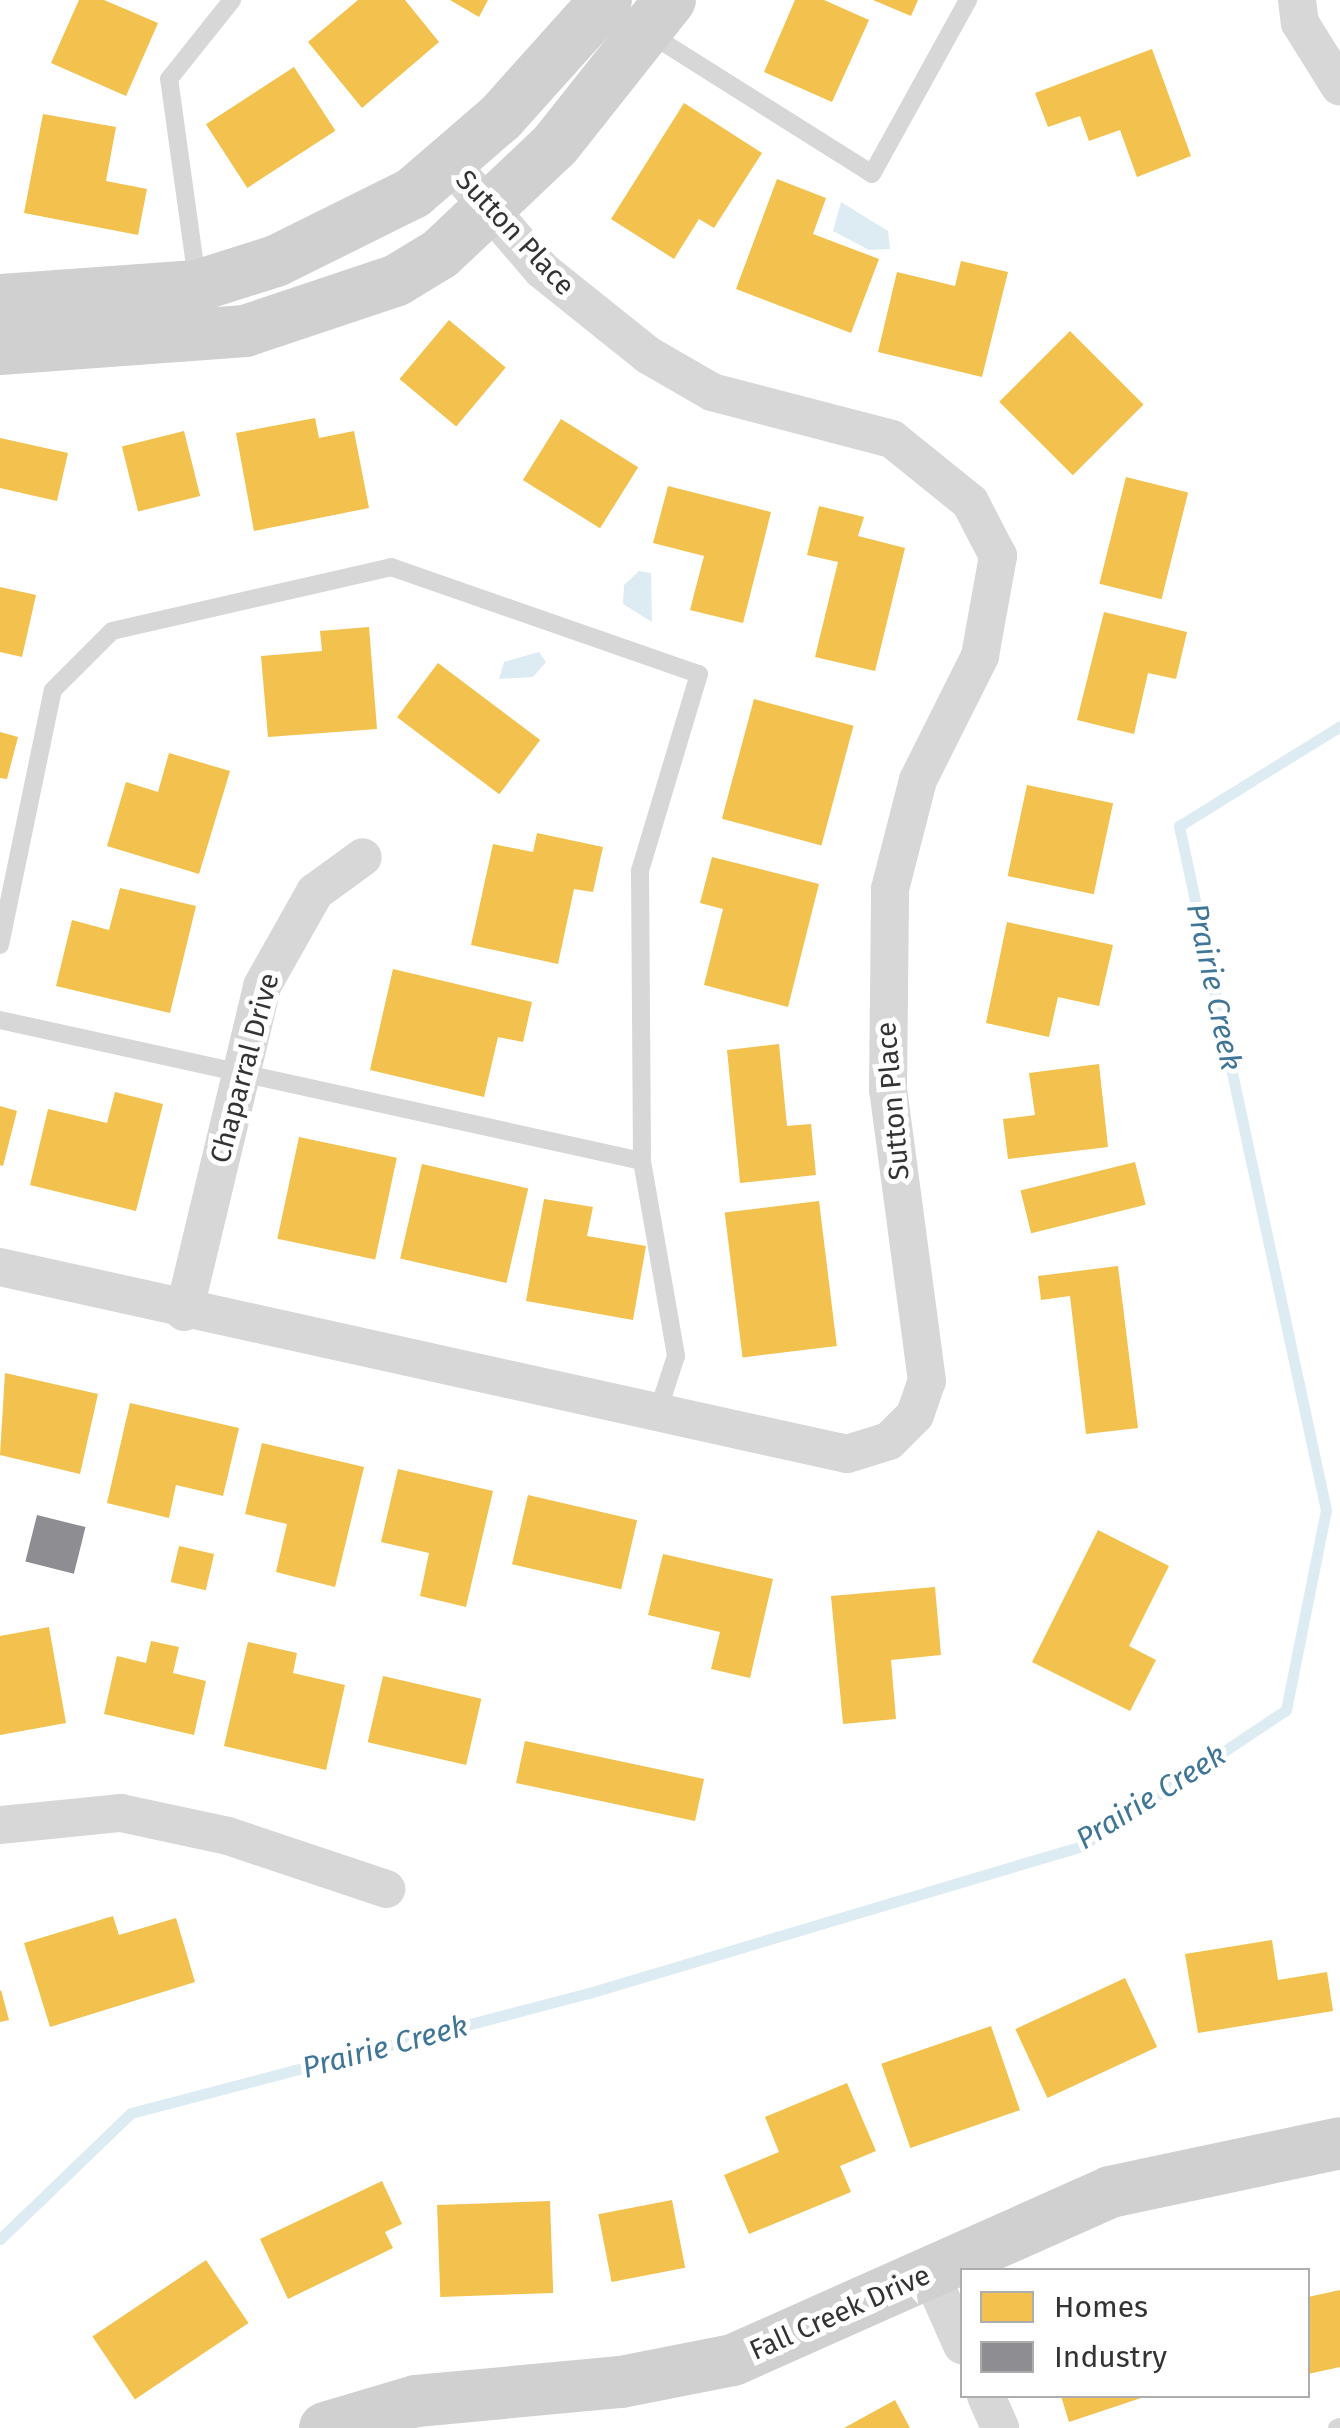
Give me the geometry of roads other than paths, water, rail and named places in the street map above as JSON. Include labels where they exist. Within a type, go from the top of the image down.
[{"type":"street","points":[[1298,0],[1300,23],[1340,87]]},
{"type":"street","points":[[0,300],[197,286],[276,261],[413,193],[634,8]]},
{"type":"street","points":[[0,349],[152,343],[298,320],[397,280],[491,208],[634,8]]},
{"type":"street","name":"Sutton Place","points":[[0,1267],[184,1312],[848,1454],[889,1441],[915,1416],[927,1382],[888,1090],[890,888],[918,780],[980,656],[998,556],[970,502],[924,460],[842,422],[712,392],[648,355],[542,270],[449,162]]},
{"type":"street","name":"Chaparral Drive","points":[[184,1312],[242,1071],[285,935],[315,892],[363,856]]},
{"type":"street","points":[[0,1825],[120,1814],[228,1836],[386,1889]]},
{"type":"street","name":"Fall Creek Drive","points":[[326,2428],[416,2401],[620,2382],[733,2360],[1141,2182],[1340,2143]]},
{"type":"street","points":[[930,2273],[960,2340]]},
{"type":"street","points":[[987,2398],[1000,2428]]},
{"type":"lane","points":[[197,286],[169,79],[232,0]]},
{"type":"lane","points":[[634,8],[872,174],[968,0]]},
{"type":"lane","points":[[0,944],[52,690],[112,631],[391,567],[700,674],[640,871],[642,1160],[676,1356],[658,1411]]},
{"type":"lane","points":[[0,1020],[642,1160]]},
{"type":"waterway","name":"Prairie Creek","points":[[0,2239],[131,2113],[589,1993],[1082,1846],[1286,1710],[1326,1510],[1179,826],[1340,726]]}]
